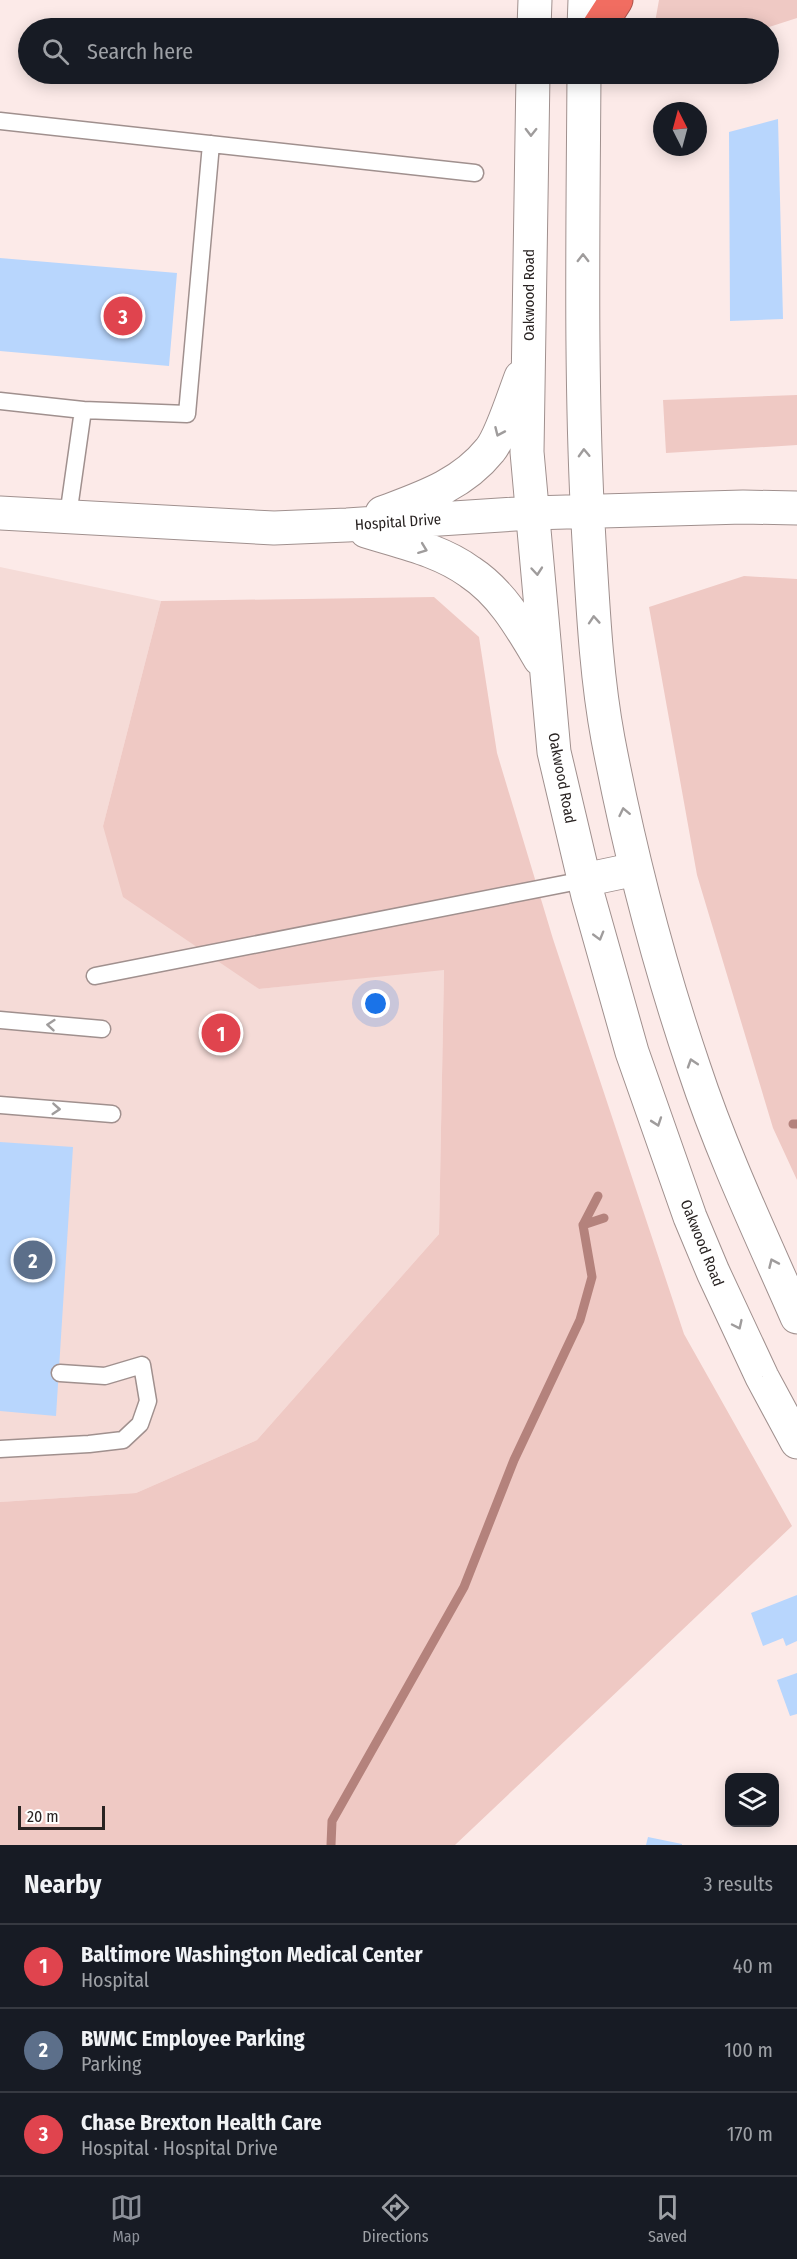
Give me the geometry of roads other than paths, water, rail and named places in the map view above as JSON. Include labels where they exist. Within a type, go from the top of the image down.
[{"type":"highway","points":[[604,18],[616,0]]},
{"type":"street","points":[[534,18],[535,0]]},
{"type":"street","points":[[584,18],[585,0]]},
{"type":"street","name":"Oakwood Road","points":[[533,84],[527,452],[554,752],[584,880],[632,1052],[690,1217],[762,1377],[797,1442]]},
{"type":"street","points":[[584,84],[582,357],[587,511],[596,645],[608,737],[636,869],[694,1068],[757,1228],[797,1317]]},
{"type":"street","points":[[347,525],[437,492],[465,474],[491,450],[528,359]]},
{"type":"street","name":"Hospital Drive","points":[[0,513],[274,528],[531,513],[743,507],[797,508]]},
{"type":"street","points":[[347,525],[426,549],[469,570],[493,591],[518,621],[545,667]]},
{"type":"street","points":[[584,880],[636,869]]},
{"type":"lane","points":[[0,121],[475,172]]},
{"type":"lane","points":[[0,401],[83,410],[187,414],[211,144]]},
{"type":"lane","points":[[68,516],[83,410]]},
{"type":"lane","points":[[95,976],[584,880]]},
{"type":"lane","points":[[0,1020],[102,1029]]},
{"type":"lane","points":[[0,1105],[112,1114]]},
{"type":"lane","points":[[0,1449],[123,1440],[140,1424],[148,1401],[142,1365],[105,1376],[60,1373]]},
{"type":"waterway","points":[[583,1225],[598,1196]]},
{"type":"waterway","points":[[331,1845],[332,1821],[464,1587],[514,1460],[580,1320],[592,1277],[583,1225],[604,1218]]},
{"type":"place","name":"Chase Brexton Health Care","points":[[123,316]]},
{"type":"place","name":"Baltimore Washington Medical Center","points":[[221,1033]]},
{"type":"place","name":"BWMC Employee Parking","points":[[33,1260]]}]
